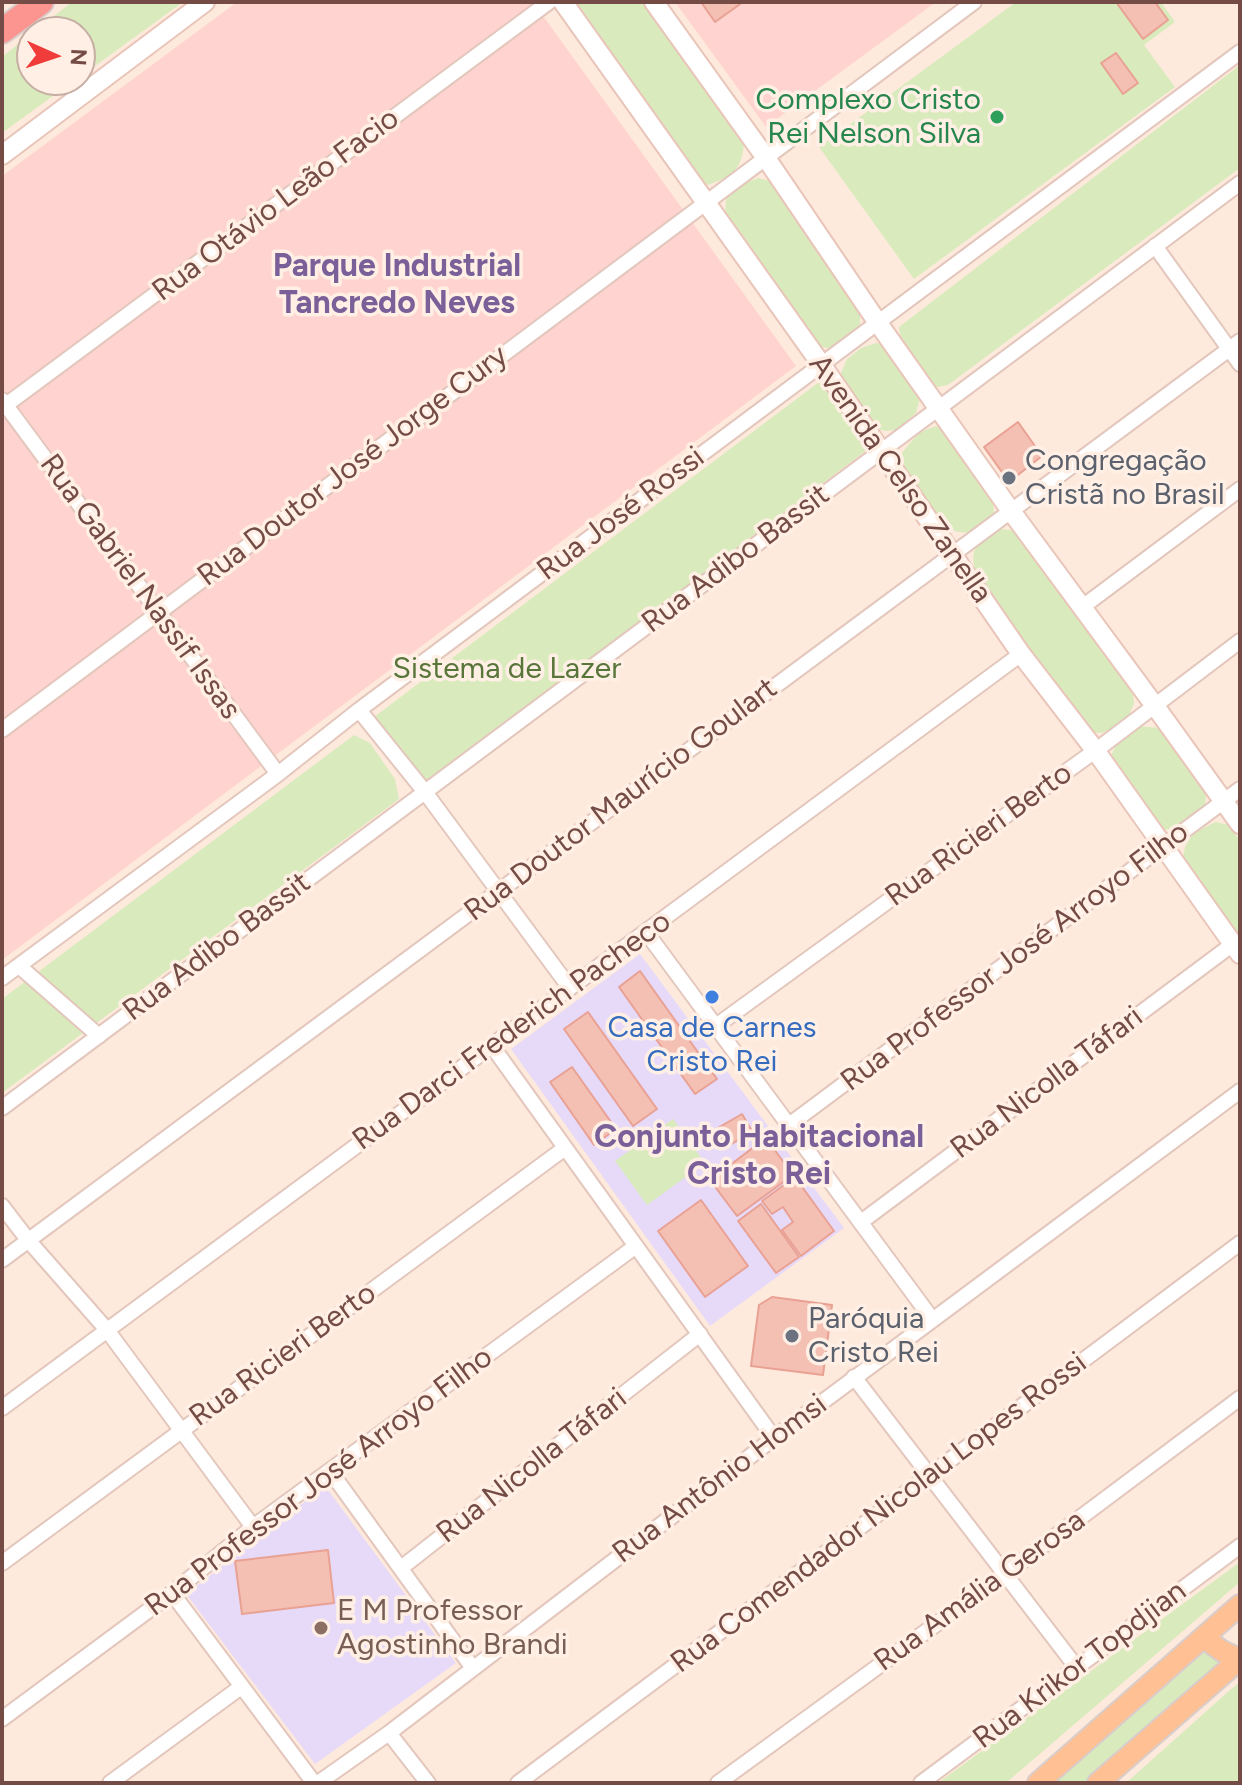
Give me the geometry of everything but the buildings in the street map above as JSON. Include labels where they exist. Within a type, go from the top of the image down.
[{"type":"highway","points":[[2,31],[41,2]]},
{"type":"main road","points":[[1038,1783],[1240,1605]]},
{"type":"main road","points":[[1098,1783],[1240,1659],[1204,1638]]},
{"type":"street","points":[[2,155],[205,2]]},
{"type":"street","name":"Rua Otávio Leão Facio","points":[[3,405],[549,2]]},
{"type":"street","name":"Avenida Celso Zanella","points":[[563,2],[882,450],[1021,654],[1095,750],[1236,949]]},
{"type":"street","points":[[654,2],[1011,511],[1240,824]]},
{"type":"street","name":"Rua Doutor José Jorge Cury","points":[[2,730],[974,2]]},
{"type":"street","name":"Rua José Rossi","points":[[2,978],[1240,52]]},
{"type":"street","name":"Rua Adibo Bassit","points":[[2,1108],[1240,183]]},
{"type":"street","points":[[1155,246],[1234,345],[1240,364]]},
{"type":"street","name":"Rua Doutor Maurício Goulart","points":[[2,1260],[1234,345]]},
{"type":"street","name":"Rua Gabriel Nassif Issas","points":[[3,405],[278,774]]},
{"type":"street","points":[[1081,608],[1240,489]]},
{"type":"street","name":"Rua Ricieri Berto","points":[[716,1026],[1240,641]]},
{"type":"street","name":"Rua Darci Frederich Pacheco","points":[[2,1408],[1021,654]]},
{"type":"street","points":[[359,710],[425,792],[570,988]]},
{"type":"street","name":"Rua Professor José Arroyo Filho","points":[[789,1125],[1240,789]]},
{"type":"street","points":[[646,932],[932,1319]]},
{"type":"street","name":"Rua Nicolla Táfari","points":[[861,1222],[1236,949]]},
{"type":"street","points":[[19,966],[99,1036]]},
{"type":"street","points":[[492,1046],[774,1438]]},
{"type":"street","name":"Rua Antônio Homsi","points":[[316,1783],[389,1733],[854,1377],[1240,1091]]},
{"type":"street","name":"Rua Ricieri Berto","points":[[2,1563],[565,1148]]},
{"type":"street","points":[[2,1206],[107,1330],[253,1527]]},
{"type":"street","name":"Rua Comendador Nicolau Lopes Rossi","points":[[518,1783],[1240,1243]]},
{"type":"street","name":"Rua Professor José Arroyo Filho","points":[[2,1719],[172,1593],[253,1527],[636,1246]]},
{"type":"street","name":"Rua Nicolla Táfari","points":[[401,1568],[700,1334]]},
{"type":"street","points":[[854,1377],[1077,1668]]},
{"type":"street","name":"Rua Amália Gerosa","points":[[718,1783],[1240,1398]]},
{"type":"street","points":[[330,1471],[472,1667]]},
{"type":"street","name":"Rua Krikor Topdjian","points":[[921,1783],[1240,1546]]},
{"type":"street","points":[[172,1593],[316,1783]]},
{"type":"street","points":[[110,1783],[241,1687]]},
{"type":"street","points":[[389,1733],[428,1783]]},
{"type":"shaded area","points":[[237,2],[533,2],[796,366],[2,960],[2,176]]},
{"type":"shaded area","points":[[675,2],[936,2],[766,127]]},
{"type":"shaded area","points":[[640,954],[844,1228],[710,1326],[511,1049]]},
{"type":"shaded area","name":"E M Professor Agostinho Brandi","points":[[325,1486],[456,1663],[315,1764],[186,1594]]},
{"type":"green space","points":[[72,2],[183,2],[96,65],[96,16],[54,16]]},
{"type":"green space","points":[[574,2],[641,2],[744,145],[740,163],[732,174],[702,187],[573,7]]},
{"type":"green space","name":"Complexo Cristo Rei Nelson Silva","points":[[1016,2],[1161,2],[1175,22],[1144,45],[1175,87],[914,279],[819,147]]},
{"type":"green space","points":[[16,46],[16,96],[53,96],[2,133],[2,57]]},
{"type":"green space","points":[[1240,65],[1240,168],[948,385],[938,387],[928,382],[901,341],[899,327]]},
{"type":"green space","points":[[758,178],[772,181],[860,307],[860,328],[832,349],[817,346],[725,217],[726,199],[745,183]]},
{"type":"green space","points":[[876,343],[887,345],[920,398],[916,413],[896,430],[876,429],[844,388],[841,373],[847,359],[861,348]]},
{"type":"green space","name":"Sistema de Lazer","points":[[823,379],[872,446],[427,782],[374,717]]},
{"type":"green space","points":[[938,426],[993,496],[994,513],[973,531],[954,531],[947,527],[904,468],[902,453],[906,448],[921,432]]},
{"type":"green space","points":[[1001,529],[1020,531],[1133,692],[1134,704],[1128,717],[1115,727],[1102,733],[1088,732],[976,574],[973,557],[977,546]]},
{"type":"green space","points":[[1137,726],[1160,728],[1206,796],[1205,807],[1175,830],[1158,829],[1115,770],[1111,756],[1119,737]]},
{"type":"green space","name":"Sistema de Lazer","points":[[354,735],[370,743],[395,779],[399,799],[2,1093],[2,999]]},
{"type":"green space","points":[[1216,822],[1229,825],[1240,841],[1240,943],[1184,866],[1184,850],[1190,838]]},
{"type":"green space","points":[[673,1119],[705,1163],[647,1205],[615,1161]]},
{"type":"green space","points":[[1240,1562],[1240,1582],[1006,1783],[938,1783]]},
{"type":"green space","points":[[1207,1650],[1221,1657],[1221,1664],[1085,1783],[1055,1783]]},
{"type":"green space","points":[[1240,1682],[1240,1783],[1126,1783],[1230,1690]]},
{"type":"place","name":"Complexo Cristo Rei Nelson Silva","points":[[997,117]]},
{"type":"place","name":"Congregação Cristã no Brasil","points":[[1009,478]]},
{"type":"place","name":"Casa de Carnes Cristo Rei","points":[[712,997]]},
{"type":"place","name":"Paróquia Cristo Rei","points":[[792,1336]]},
{"type":"place","name":"E M Professor Agostinho Brandi","points":[[321,1628]]},
{"type":"district","name":"Parque Industrial Tancredo Neves","points":[[397,286]]},
{"type":"district","name":"Conjunto Habitacional Cristo Rei","points":[[759,1156]]}]
